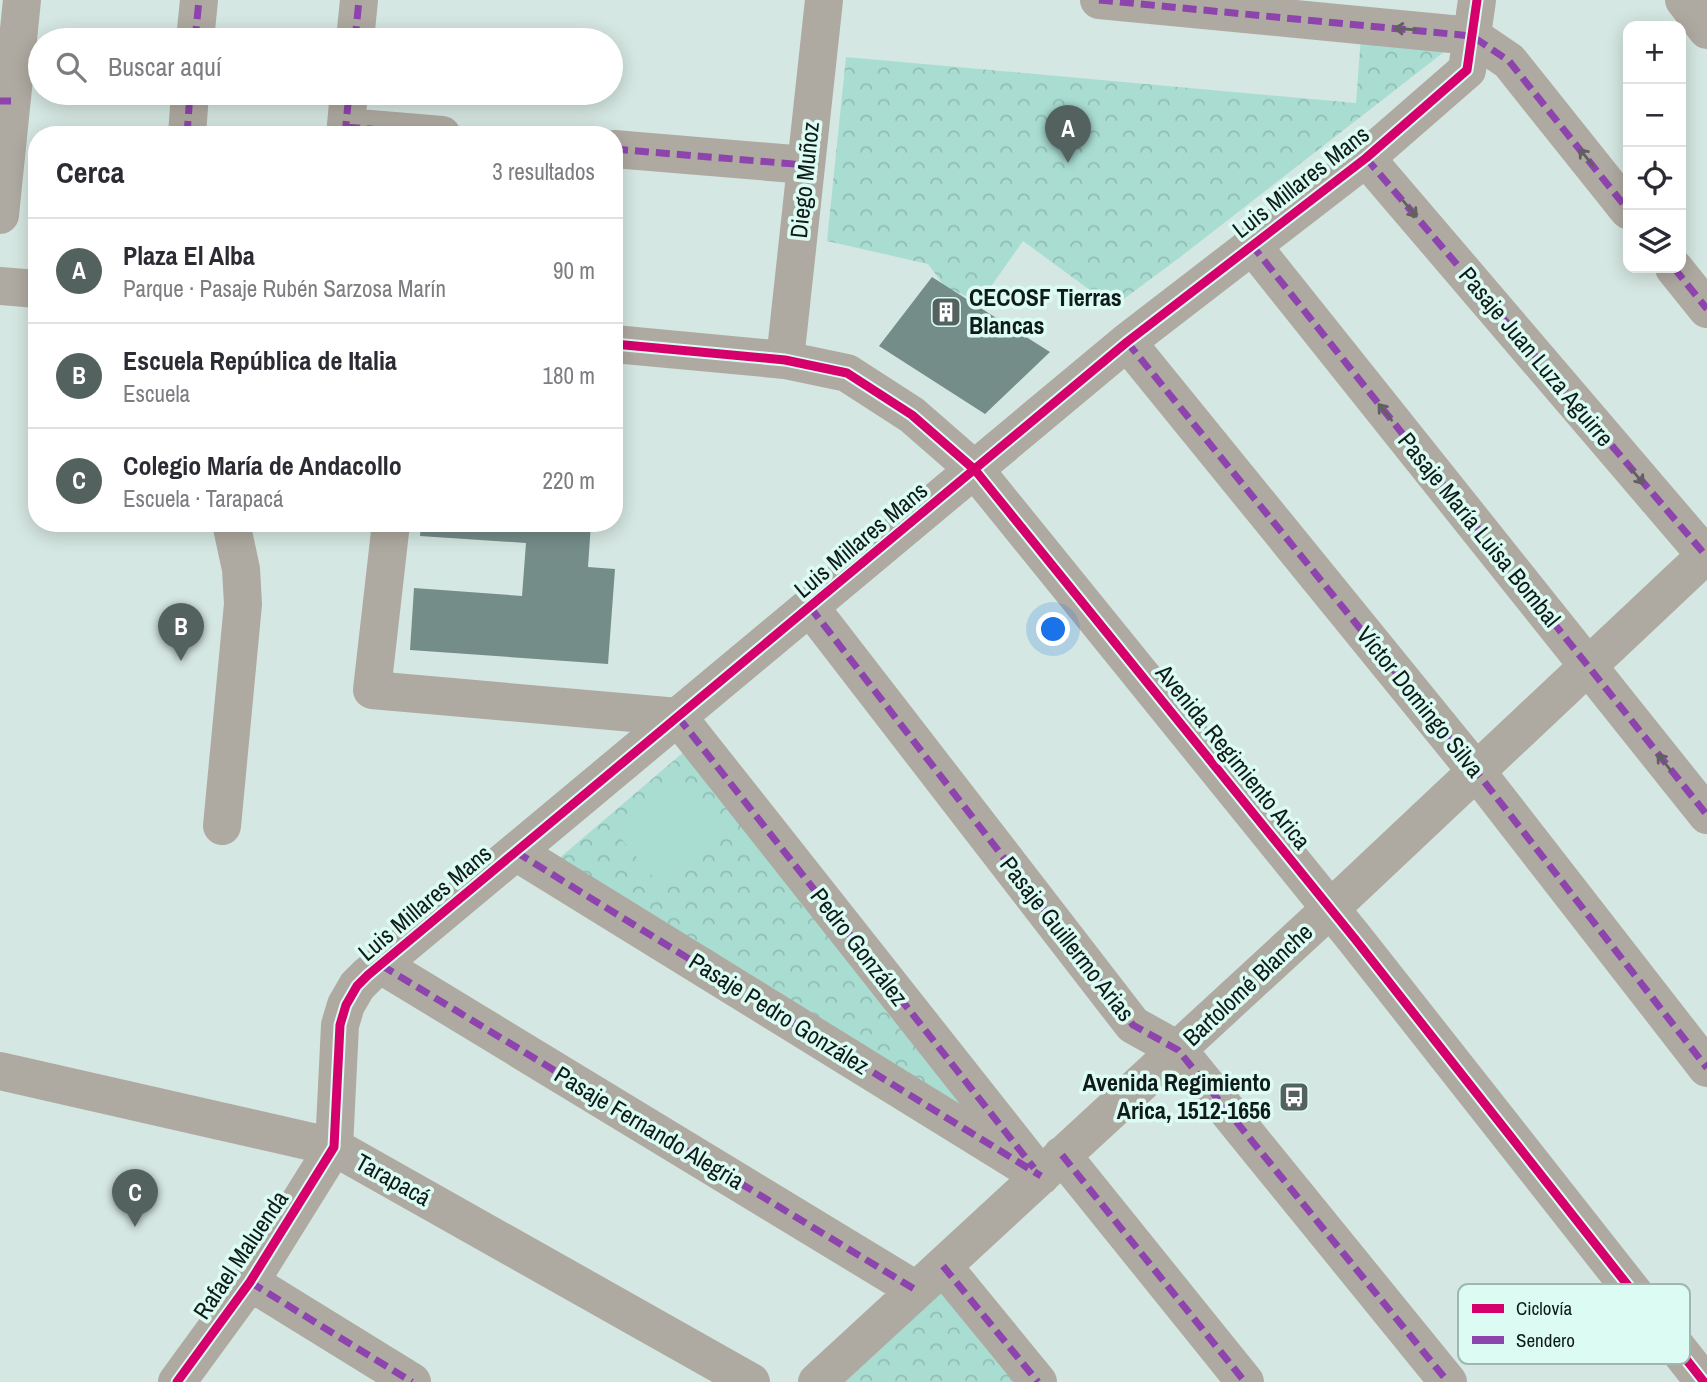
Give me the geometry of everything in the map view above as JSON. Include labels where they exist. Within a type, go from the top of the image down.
[{"type":"street","points":[[0,215],[6,101],[22,0]]},
{"type":"street","points":[[196,28],[199,0]]},
{"type":"street","points":[[356,28],[359,0]]},
{"type":"street","name":"Diego Muñoz","points":[[785,360],[824,0]]},
{"type":"street","points":[[1099,0],[1475,18],[1623,204]]},
{"type":"street","points":[[1684,0],[1707,30]]},
{"type":"street","name":"Luis Millares Mans","points":[[334,1147],[340,1025],[346,1005],[357,986],[1127,342],[1366,158],[1467,70],[1475,18]]},
{"type":"street","points":[[188,126],[189,105]]},
{"type":"street","points":[[347,118],[392,126]]},
{"type":"street","points":[[623,150],[806,165]]},
{"type":"street","name":"Pasaje Juan Luza Aguirre","points":[[1366,158],[1706,556]]},
{"type":"street","name":"Pasaje María Luisa Bombal","points":[[1251,244],[1707,815]]},
{"type":"street","points":[[1678,273],[1707,309]]},
{"type":"street","points":[[0,286],[28,288]]},
{"type":"street","name":"Víctor Domingo Silva","points":[[1127,342],[1476,771],[1707,1068]]},
{"type":"street","name":"Avenida Regimiento Arica","points":[[623,345],[785,360],[847,373],[912,415],[975,470],[1330,909],[1627,1284]]},
{"type":"street","points":[[222,826],[243,604],[241,569],[233,532]]},
{"type":"street","points":[[390,532],[372,690],[678,718]]},
{"type":"street","name":"Bartolomé Blanche","points":[[817,1382],[1330,909],[1706,556]]},
{"type":"street","name":"Pasaje Guillermo Arias","points":[[810,607],[1133,1025],[1178,1050],[1448,1382]]},
{"type":"street","name":"Pedro González","points":[[678,718],[1052,1166]]},
{"type":"street","name":"Pasaje Pedro González","points":[[516,852],[1052,1166],[1245,1382]]},
{"type":"street","name":"Pasaje Fernando Alegria","points":[[381,965],[930,1278],[1038,1382]]},
{"type":"street","name":"Tarapacá","points":[[0,1071],[334,1147],[751,1382]]},
{"type":"street","name":"Rafael Maluenda","points":[[177,1382],[250,1282],[334,1147]]},
{"type":"street","points":[[250,1282],[412,1382]]},
{"type":"street","name":"Avenida Regimiento Arica","points":[[1690,1364],[1704,1382]]},
{"type":"green space","points":[[1361,36],[1453,45],[1113,307],[1023,241],[980,302],[945,287],[928,264],[827,241],[846,57],[1356,103]]},
{"type":"green space","points":[[686,750],[999,1135],[556,861]]},
{"type":"green space","points":[[680,782],[720,831],[657,882],[616,832]]},
{"type":"green space","points":[[939,1288],[1017,1382],[840,1382]]},
{"type":"building","name":"CECOSF Tierras Blancas","points":[[932,277],[1050,352],[985,414],[879,346]]},
{"type":"building","points":[[420,532],[590,532],[588,567],[615,569],[608,664],[410,650],[414,588],[522,596],[526,543],[420,536]]},
{"type":"marked path","points":[[196,28],[199,0]]},
{"type":"marked path","points":[[356,28],[359,0]]},
{"type":"marked path","points":[[1099,0],[1472,36],[1509,61],[1623,204]]},
{"type":"marked path","points":[[0,101],[11,101]]},
{"type":"marked path","points":[[188,126],[189,105]]},
{"type":"marked path","points":[[346,126],[348,105]]},
{"type":"marked path","points":[[623,150],[806,165]]},
{"type":"marked path","points":[[1366,158],[1707,557]]},
{"type":"marked path","points":[[1251,244],[1707,815]]},
{"type":"marked path","points":[[1678,273],[1707,309]]},
{"type":"marked path","points":[[1127,342],[1476,771],[1707,1068]]},
{"type":"marked path","points":[[810,607],[1133,1025],[1178,1050],[1448,1382]]},
{"type":"marked path","points":[[678,717],[1034,1168]]},
{"type":"marked path","points":[[516,852],[1041,1176]]},
{"type":"marked path","points":[[381,965],[916,1290]]},
{"type":"marked path","points":[[1062,1155],[1245,1382]]},
{"type":"marked path","points":[[943,1266],[1038,1382]]},
{"type":"marked path","points":[[250,1282],[412,1382]]},
{"type":"cycle path","points":[[177,1382],[250,1282],[334,1147],[340,1025],[346,1005],[357,986],[1127,342],[1366,158],[1467,70],[1477,0]]},
{"type":"cycle path","points":[[623,345],[785,360],[847,373],[912,415],[975,470],[1355,939],[1627,1284]]},
{"type":"cycle path","points":[[1690,1364],[1704,1382]]},
{"type":"place","name":"Plaza El Alba","points":[[1068,163]]},
{"type":"place","name":"CECOSF Tierras Blancas","points":[[946,312]]},
{"type":"place","name":"Escuela República de Italia","points":[[181,661]]},
{"type":"place","name":"Avenida Regimiento Arica, 1512-1656","points":[[1294,1097]]},
{"type":"place","name":"Colegio María de Andacollo","points":[[135,1227]]}]
